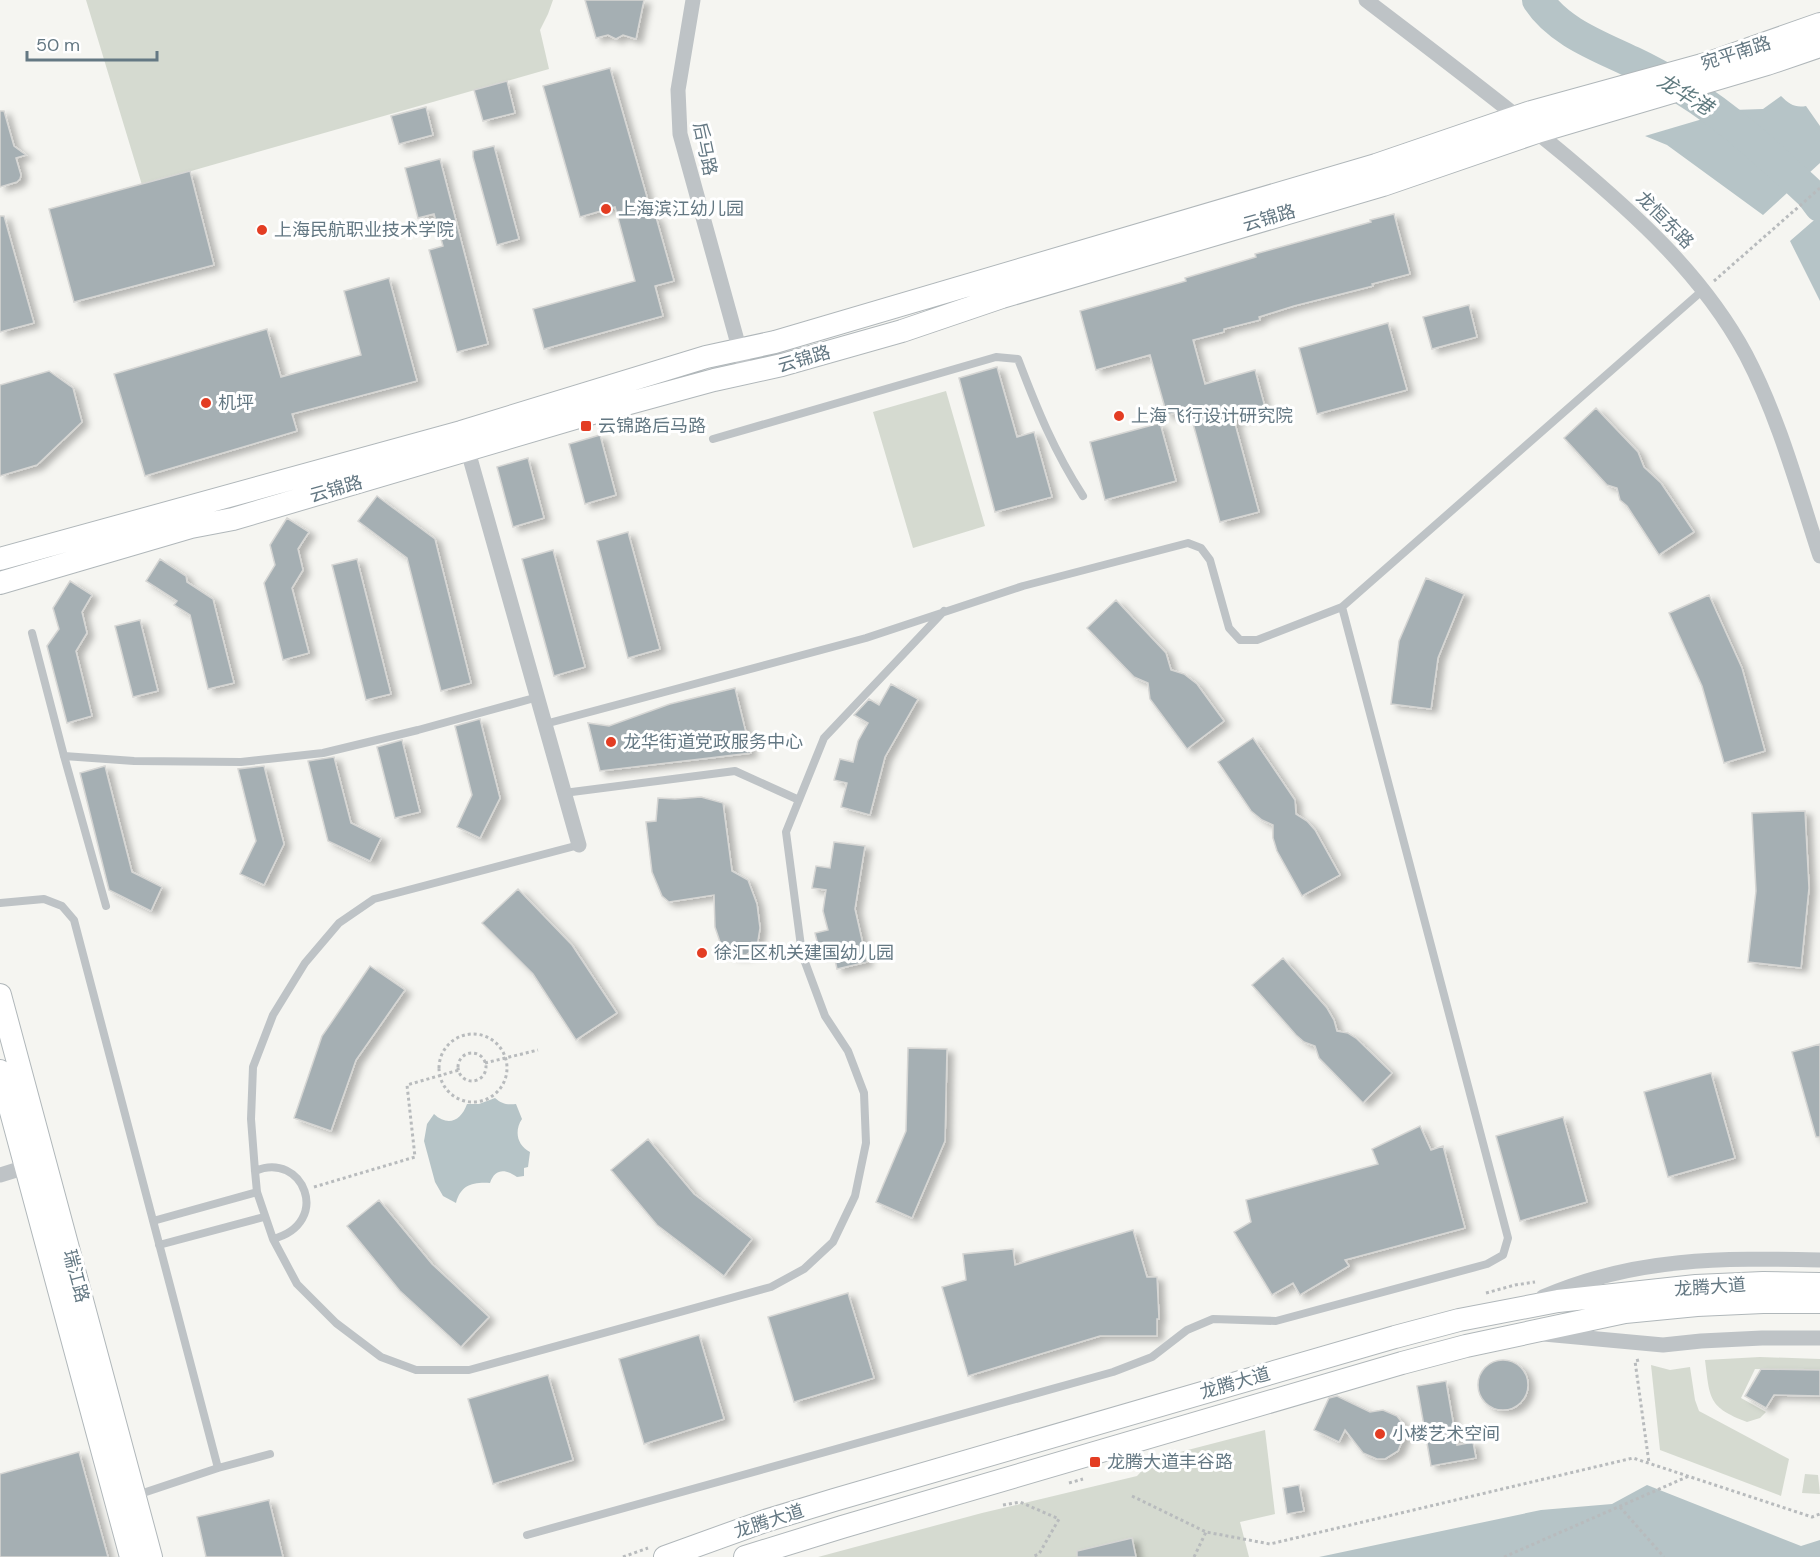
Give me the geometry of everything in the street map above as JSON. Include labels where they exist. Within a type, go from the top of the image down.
[{"type":"main road","name":"宛平南路","points":[[1581,97],[1709,63],[1820,24]]},
{"type":"main road","name":"宛平南路","points":[[1602,113],[1820,46]]},
{"type":"main road","name":"云锦路","points":[[0,559],[461,432],[706,357],[775,342],[1376,165],[1581,97]]},
{"type":"main road","name":"云锦路","points":[[0,583],[191,527],[233,519],[582,416],[782,365],[902,331],[1002,297],[1383,185],[1537,132],[1602,113]]},
{"type":"main road","name":"瑞江路","points":[[0,995],[151,1557]]},
{"type":"main road","name":"瑞江路","points":[[0,1071],[131,1557]]},
{"type":"main road","name":"龙腾大道","points":[[745,1557],[1402,1363],[1529,1333],[1763,1283],[1820,1284]]},
{"type":"main road","name":"龙腾大道","points":[[665,1557],[765,1521],[878,1487],[1395,1336],[1524,1306],[1696,1296],[1763,1302],[1820,1302]]},
{"type":"street","name":"后马路","points":[[693,0],[678,90],[680,134],[746,374]]},
{"type":"street","name":"龙恒东路","points":[[1366,0],[1537,132],[1637,217],[1673,253],[1726,321],[1746,356],[1784,447],[1820,556]]},
{"type":"street","points":[[468,451],[579,845]]},
{"type":"street","points":[[0,1175],[26,1167]]},
{"type":"street","points":[[1524,1306],[1588,1280],[1662,1263],[1762,1259],[1820,1260]]},
{"type":"street","points":[[1529,1333],[1663,1346],[1701,1341],[1820,1338]]},
{"type":"lane","points":[[545,724],[866,638],[1023,586],[1188,543],[1202,548],[1210,560],[1229,628],[1240,640],[1257,640],[1342,607],[1703,290]]},
{"type":"lane","points":[[713,439],[996,357],[1018,359],[1043,424],[1063,464],[1083,496]]},
{"type":"lane","points":[[527,1535],[1113,1372],[1152,1357],[1187,1330],[1213,1319],[1276,1321],[1487,1264],[1503,1255],[1508,1239],[1342,607]]},
{"type":"lane","points":[[579,845],[374,899],[339,923],[305,963],[273,1015],[253,1067],[251,1119],[257,1192],[273,1239],[297,1284],[336,1323],[381,1357],[416,1370],[469,1370],[771,1287],[804,1269],[833,1242],[855,1196],[866,1143],[864,1093],[848,1051],[825,1016],[802,954],[786,832],[824,738],[944,612]]},
{"type":"lane","points":[[32,633],[106,906]]},
{"type":"lane","points":[[64,756],[134,761],[241,762],[323,753],[537,697]]},
{"type":"lane","points":[[564,793],[735,771],[799,800]]},
{"type":"lane","points":[[0,903],[44,899],[62,906],[74,920],[218,1468]]},
{"type":"lane","points":[[255,1171],[274,1167],[285,1170],[295,1176],[306,1197],[306,1209],[295,1229],[285,1236],[273,1239]]},
{"type":"lane","points":[[153,1221],[257,1192]]},
{"type":"lane","points":[[159,1245],[264,1217]]},
{"type":"lane","points":[[135,1496],[218,1468],[270,1454]]},
{"type":"path","points":[[1703,290],[1820,188]]},
{"type":"path","points":[[470,1033],[482,1034],[493,1039],[501,1047],[506,1058],[508,1070],[505,1081],[498,1091],[478,1102],[467,1102],[457,1098],[448,1091],[440,1076],[439,1061],[443,1050],[459,1036],[470,1033]]},
{"type":"path","points":[[485,1063],[538,1050]]},
{"type":"path","points":[[469,1053],[478,1054],[485,1063],[484,1075],[476,1080],[467,1080],[459,1071],[461,1058],[469,1053]]},
{"type":"path","points":[[304,1190],[416,1157],[407,1085],[459,1071]]},
{"type":"path","points":[[1635,1361],[1649,1463]]},
{"type":"path","points":[[1132,1496],[1206,1532],[1270,1544],[1633,1458],[1812,1517],[1820,1514]]},
{"type":"path","points":[[1504,1557],[1690,1476]]},
{"type":"path","points":[[1003,1505],[1020,1502],[1059,1519],[1039,1554],[1032,1557]]},
{"type":"path","points":[[1620,1507],[1664,1557]]},
{"type":"path","points":[[1194,1557],[1206,1532]]},
{"type":"shaded area","points":[[86,0],[553,0],[540,30],[549,69],[142,185]]},
{"type":"shaded area","points":[[1781,96],[1792,105],[1806,106],[1820,126],[1820,163],[1763,215],[1667,145],[1645,136],[1733,110],[1763,109]]},
{"type":"shaded area","points":[[1820,215],[1820,301],[1790,241]]},
{"type":"shaded area","points":[[946,391],[985,526],[913,548],[873,412]]},
{"type":"shaded area","points":[[495,1098],[505,1104],[516,1104],[522,1119],[518,1128],[518,1137],[522,1146],[530,1152],[528,1167],[524,1168],[524,1176],[517,1177],[509,1172],[501,1171],[492,1178],[490,1183],[478,1183],[464,1188],[456,1203],[443,1196],[435,1182],[424,1141],[427,1124],[434,1114],[444,1120],[454,1120],[461,1115],[467,1104],[479,1104]]},
{"type":"shaded area","points":[[1760,1357],[1820,1359],[1820,1370],[1755,1369],[1741,1398],[1766,1412],[1760,1418],[1747,1422],[1734,1417],[1713,1400],[1705,1360]]},
{"type":"shaded area","points":[[1651,1365],[1670,1370],[1690,1367],[1699,1411],[1789,1459],[1781,1496],[1660,1450]]},
{"type":"shaded area","points":[[1265,1430],[1275,1514],[1240,1522],[1249,1557],[818,1557],[982,1513],[1137,1476],[1153,1459]]},
{"type":"shaded area","points":[[1805,1474],[1818,1475],[1820,1494],[1802,1493]]},
{"type":"shaded area","points":[[1647,1485],[1801,1546],[1820,1540],[1820,1557],[1319,1557],[1541,1510],[1612,1504]]},
{"type":"building","points":[[585,0],[644,0],[636,39],[623,35],[616,39],[608,35],[596,38]]},
{"type":"building","points":[[610,68],[653,218],[656,217],[674,281],[655,286],[663,316],[544,349],[533,309],[635,281],[615,207],[580,217],[543,86]]},
{"type":"building","points":[[507,81],[515,113],[483,121],[474,90]]},
{"type":"building","points":[[426,107],[433,135],[399,144],[391,116]]},
{"type":"building","points":[[0,111],[4,111],[14,146],[26,155],[16,158],[20,179],[0,187]]},
{"type":"building","points":[[494,146],[519,239],[497,245],[473,157],[473,151]]},
{"type":"building","points":[[440,159],[488,344],[457,352],[429,250],[443,246],[434,214],[418,218],[405,168]]},
{"type":"building","points":[[190,171],[214,265],[74,302],[49,209]]},
{"type":"building","points":[[1394,214],[1410,274],[1294,306],[1259,317],[1260,320],[1193,340],[1205,384],[1255,370],[1266,411],[1234,420],[1259,512],[1220,522],[1189,409],[1167,415],[1150,355],[1096,370],[1080,311],[1186,281],[1185,278],[1256,257],[1255,254]]},
{"type":"building","points":[[0,216],[4,216],[34,323],[0,332]]},
{"type":"building","name":"机坪","points":[[389,278],[417,381],[292,414],[297,431],[145,476],[114,374],[267,329],[281,377],[361,355],[344,291]]},
{"type":"building","points":[[1469,305],[1477,337],[1432,349],[1423,317]]},
{"type":"building","points":[[1388,323],[1407,390],[1317,414],[1299,348]]},
{"type":"building","points":[[997,367],[1017,437],[1034,432],[1052,497],[995,512],[959,378]]},
{"type":"building","points":[[49,371],[73,388],[82,422],[37,465],[0,476],[0,385]]},
{"type":"building","points":[[1596,408],[1638,452],[1644,467],[1661,483],[1694,532],[1659,555],[1627,506],[1620,500],[1617,488],[1607,485],[1564,438]]},
{"type":"building","points":[[1160,423],[1176,481],[1105,500],[1090,442]]},
{"type":"building","points":[[600,435],[616,495],[585,504],[569,444]]},
{"type":"building","points":[[528,458],[544,518],[513,527],[497,467]]},
{"type":"building","points":[[377,496],[435,539],[471,683],[441,691],[407,558],[358,521]]},
{"type":"building","points":[[287,518],[309,532],[298,549],[303,570],[292,588],[309,653],[283,660],[264,583],[275,565],[270,545]]},
{"type":"building","points":[[628,532],[660,649],[628,658],[597,541]]},
{"type":"building","points":[[553,550],[585,667],[554,676],[522,559]]},
{"type":"building","points":[[160,559],[186,576],[187,582],[213,599],[234,683],[208,689],[190,615],[174,605],[177,601],[146,581]]},
{"type":"building","points":[[357,559],[391,694],[366,700],[332,565]]},
{"type":"building","points":[[1426,578],[1464,594],[1438,658],[1431,709],[1391,704],[1399,641]]},
{"type":"building","points":[[70,581],[92,595],[82,612],[87,633],[76,651],[92,716],[67,723],[47,646],[59,629],[53,608]]},
{"type":"building","points":[[1709,595],[1742,668],[1765,751],[1724,763],[1702,686],[1669,613]]},
{"type":"building","points":[[1116,600],[1166,653],[1171,670],[1184,674],[1197,684],[1224,721],[1187,749],[1150,699],[1148,683],[1134,677],[1087,628]]},
{"type":"building","points":[[140,620],[158,691],[133,697],[115,626]]},
{"type":"building","points":[[891,684],[918,699],[885,757],[870,815],[841,807],[847,783],[834,780],[840,759],[853,762],[858,741],[868,723],[854,715],[869,699],[879,705]]},
{"type":"building","points":[[735,688],[751,753],[600,771],[588,723],[609,726],[670,704]]},
{"type":"building","points":[[480,719],[500,798],[480,838],[457,827],[472,795],[455,726]]},
{"type":"building","points":[[1253,738],[1295,800],[1296,814],[1315,830],[1340,875],[1302,896],[1277,851],[1273,838],[1273,825],[1251,811],[1218,762]]},
{"type":"building","points":[[402,740],[420,812],[395,818],[377,747]]},
{"type":"building","points":[[334,757],[351,823],[381,838],[370,861],[328,841],[308,761]]},
{"type":"building","points":[[105,766],[132,872],[162,887],[151,911],[109,890],[80,773]]},
{"type":"building","points":[[264,766],[284,844],[264,885],[240,874],[256,841],[238,769]]},
{"type":"building","points":[[701,797],[723,803],[732,871],[748,880],[757,904],[760,928],[757,947],[746,955],[732,955],[721,945],[715,927],[714,895],[669,902],[662,896],[652,872],[646,822],[656,821],[658,798]]},
{"type":"building","points":[[1805,811],[1809,888],[1801,968],[1748,962],[1756,891],[1752,813]]},
{"type":"building","points":[[834,842],[865,846],[855,909],[867,962],[837,969],[833,950],[820,953],[815,933],[828,930],[823,911],[826,890],[812,888],[816,866],[830,868]]},
{"type":"building","points":[[518,889],[572,945],[617,1013],[576,1040],[533,974],[482,923]]},
{"type":"building","points":[[1283,958],[1327,1008],[1337,1031],[1348,1033],[1356,1038],[1392,1073],[1363,1103],[1319,1058],[1315,1046],[1304,1042],[1296,1035],[1252,985]]},
{"type":"building","points":[[370,966],[405,990],[356,1060],[331,1131],[294,1118],[322,1036]]},
{"type":"building","points":[[1820,1044],[1820,1137],[1816,1137],[1792,1052]]},
{"type":"building","points":[[908,1048],[947,1049],[945,1141],[912,1218],[876,1202],[906,1131]]},
{"type":"building","points":[[1711,1073],[1735,1158],[1668,1177],[1644,1092]]},
{"type":"building","points":[[1563,1117],[1587,1202],[1520,1221],[1496,1136]]},
{"type":"building","points":[[1420,1126],[1431,1150],[1443,1146],[1465,1228],[1345,1260],[1349,1266],[1300,1295],[1293,1283],[1272,1295],[1234,1232],[1251,1222],[1246,1200],[1378,1164],[1372,1149]]},
{"type":"building","points":[[648,1139],[694,1194],[752,1239],[724,1276],[657,1225],[611,1170]]},
{"type":"building","points":[[379,1200],[432,1264],[489,1317],[461,1347],[400,1291],[347,1226]]},
{"type":"building","points":[[1133,1230],[1147,1277],[1157,1277],[1159,1319],[1157,1319],[1157,1336],[1100,1336],[968,1376],[942,1287],[966,1280],[963,1254],[1013,1249],[1015,1265]]},
{"type":"building","points":[[848,1293],[874,1378],[794,1402],[768,1317]]},
{"type":"building","points":[[699,1335],[724,1419],[644,1444],[619,1359]]},
{"type":"building","points":[[1503,1360],[1512,1362],[1523,1371],[1528,1385],[1526,1394],[1517,1405],[1503,1410],[1494,1408],[1483,1399],[1478,1385],[1480,1376],[1489,1365]]},
{"type":"building","points":[[1761,1369],[1820,1370],[1820,1396],[1774,1395],[1766,1408],[1745,1396]]},
{"type":"building","points":[[548,1375],[573,1460],[493,1484],[468,1399]]},
{"type":"building","points":[[1446,1381],[1457,1445],[1473,1442],[1476,1458],[1431,1466],[1417,1386]]},
{"type":"building","points":[[1337,1396],[1370,1412],[1383,1410],[1397,1416],[1407,1429],[1398,1451],[1385,1459],[1377,1459],[1363,1453],[1345,1430],[1339,1442],[1314,1430],[1329,1398]]},
{"type":"building","points":[[79,1452],[108,1557],[0,1557],[0,1474]]},
{"type":"building","points":[[1299,1485],[1304,1511],[1287,1514],[1283,1488]]},
{"type":"building","points":[[269,1500],[283,1557],[206,1557],[197,1517]]},
{"type":"building","points":[[1132,1538],[1136,1557],[1077,1557],[1077,1551]]},
{"type":"waterway","name":"龙华港","points":[[1538,0],[1557,21],[1580,37],[1665,79],[1718,113],[1781,166],[1811,194],[1820,206]]},
{"type":"place","name":"上海滨江幼儿园","points":[[606,209]]},
{"type":"place","name":"上海民航职业技术学院","points":[[262,230]]},
{"type":"place","name":"机坪","points":[[206,403]]},
{"type":"place","name":"上海飞行设计研究院","points":[[1119,416]]},
{"type":"place","name":"云锦路后马路","points":[[586,426]]},
{"type":"place","name":"龙华街道党政服务中心","points":[[611,742]]},
{"type":"place","name":"徐汇区机关建国幼儿园","points":[[702,953]]},
{"type":"place","name":"小楼艺术空间","points":[[1380,1434]]},
{"type":"place","name":"龙腾大道丰谷路","points":[[1095,1462]]}]
